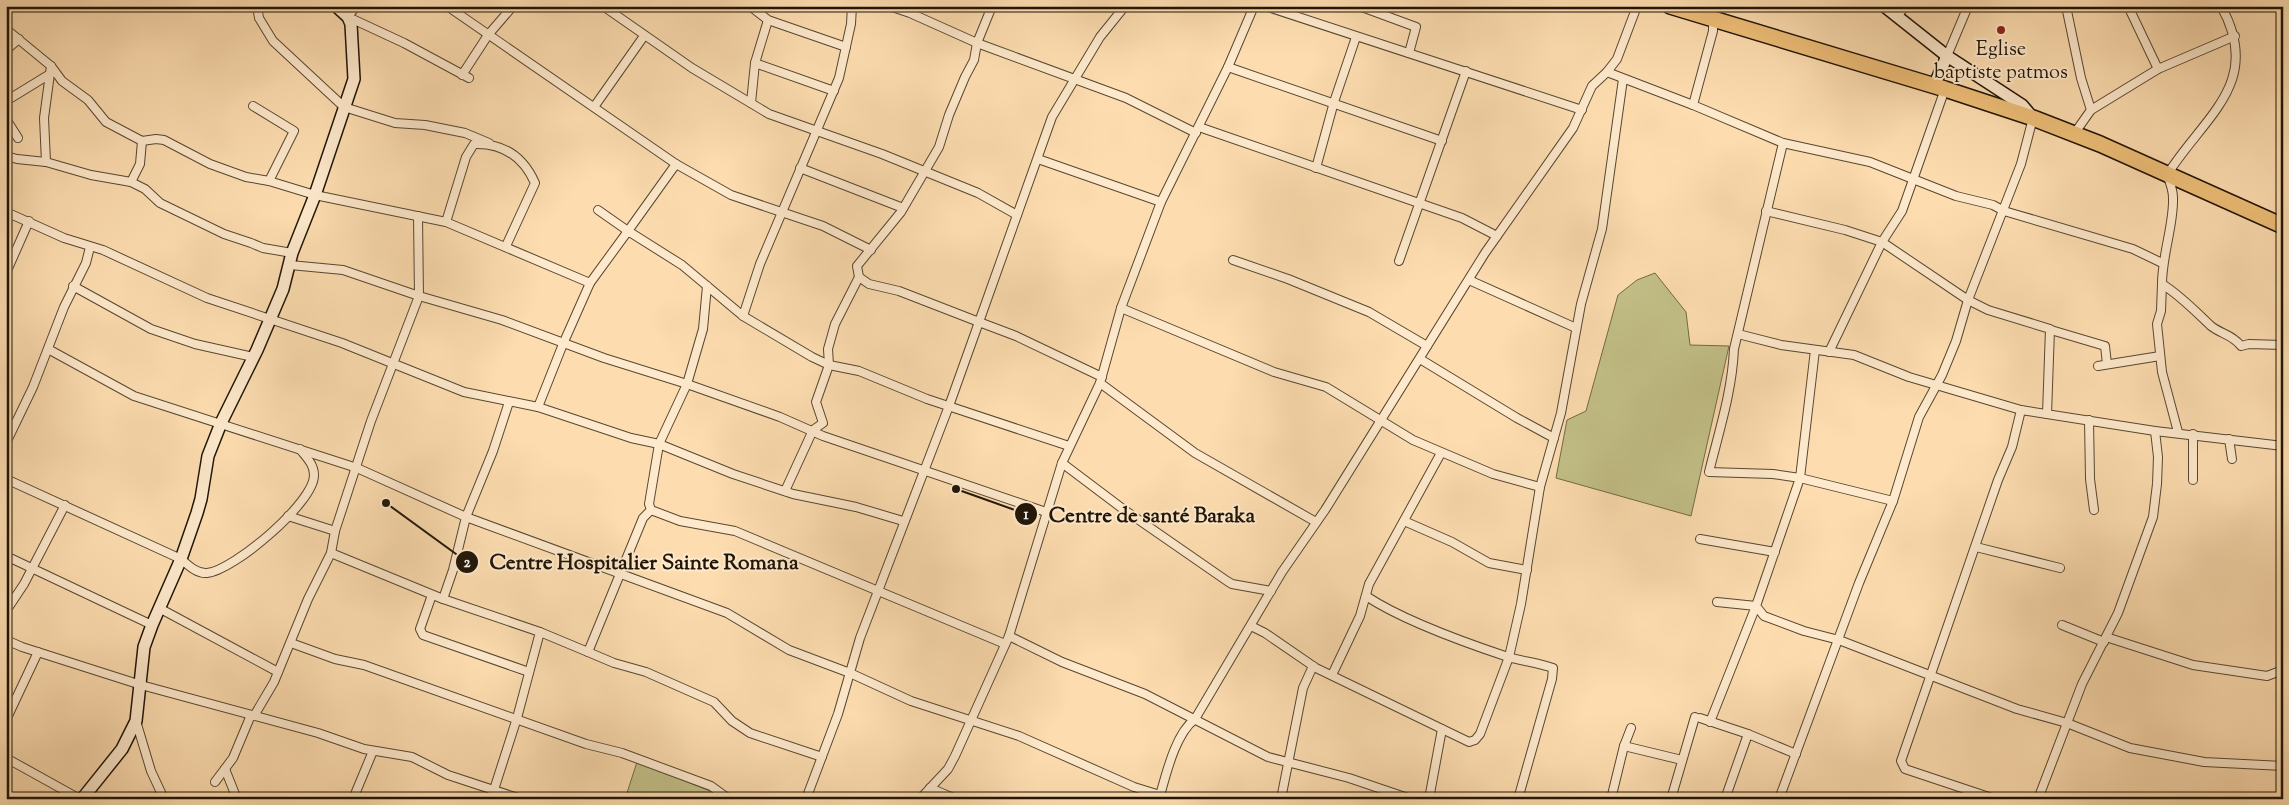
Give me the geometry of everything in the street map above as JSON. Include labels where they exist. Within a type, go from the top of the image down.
[{"type":"highway","points":[[1670,6],[1707,13],[2034,118],[2168,174],[2283,226]]},
{"type":"street","points":[[257,6],[259,18],[273,41],[344,107],[395,123],[426,125],[465,133],[504,148],[514,156],[530,172],[535,183],[506,246]]},
{"type":"street","points":[[336,6],[348,17],[404,43],[466,77],[488,35],[513,6]]},
{"type":"street","points":[[348,17],[356,6]]},
{"type":"street","points":[[447,6],[676,164],[741,200],[783,211],[823,226],[871,250]]},
{"type":"street","points":[[603,6],[614,10],[644,36],[692,68],[769,114],[882,154],[978,194],[1017,215]]},
{"type":"street","points":[[750,6],[768,20],[846,47]]},
{"type":"street","points":[[743,316],[760,264],[839,78],[851,24],[852,6]]},
{"type":"street","points":[[888,6],[910,13],[977,43],[1126,98],[1198,130],[1420,203],[1462,218],[1497,236]]},
{"type":"street","points":[[785,492],[813,430],[823,423],[816,402],[829,365],[828,349],[835,324],[859,277],[857,266],[903,208],[924,172],[944,133],[964,77],[974,60],[977,43],[992,6]]},
{"type":"street","points":[[806,799],[822,757],[860,638],[949,406],[1052,117],[1073,79],[1100,37],[1125,6]]},
{"type":"street","points":[[920,799],[948,769],[1009,636],[1062,463],[1101,380],[1122,308],[1161,202],[1228,67],[1254,6]]},
{"type":"street","points":[[1265,6],[1582,110]]},
{"type":"street","points":[[1359,6],[1416,27],[1409,53]]},
{"type":"street","points":[[48,349],[134,396],[357,468],[466,517],[727,613],[789,650],[850,673],[911,701],[1019,736],[1160,797],[1173,754],[1190,723],[1195,719],[1271,591],[1497,236],[1573,128],[1592,86],[1617,59],[1637,6]]},
{"type":"street","points":[[1779,799],[1859,583],[1893,501],[1919,417],[1937,384],[1956,341],[1968,300],[2021,164],[2034,118],[2022,105],[1947,56],[1884,6]]},
{"type":"street","points":[[1897,17],[1905,6]]},
{"type":"street","points":[[1828,352],[1882,242],[1902,211],[1914,178],[1940,88],[1947,56],[1968,6]]},
{"type":"street","points":[[2066,6],[2081,78],[2091,110]]},
{"type":"street","points":[[2128,6],[2158,69]]},
{"type":"street","points":[[2178,432],[2162,372],[2157,324],[2161,311],[2162,263],[2173,201],[2168,174],[2182,151],[2207,123],[2231,85],[2236,54],[2235,36],[2221,6]]},
{"type":"street","points":[[1693,105],[1713,31],[1707,13]]},
{"type":"street","points":[[6,758],[81,799],[122,749],[136,721],[141,685],[142,659],[152,625],[181,559],[201,499],[208,456],[221,423],[270,320],[290,265],[292,253],[315,195],[355,73],[351,24],[348,17]]},
{"type":"street","points":[[751,103],[755,64],[768,20]]},
{"type":"street","points":[[6,29],[19,39],[62,81],[88,100],[106,122],[142,141],[164,140],[210,164],[246,177],[269,180],[315,195],[446,222],[590,283]]},
{"type":"street","points":[[594,107],[644,36]]},
{"type":"street","points":[[2074,134],[2091,110],[2158,69],[2235,36]]},
{"type":"street","points":[[1316,168],[1334,102],[1356,37]]},
{"type":"street","points":[[6,50],[19,39]]},
{"type":"street","points":[[755,64],[834,91]]},
{"type":"street","points":[[1228,67],[1334,102],[1442,141]]},
{"type":"street","points":[[6,101],[51,70]]},
{"type":"street","points":[[46,162],[44,118],[51,70]]},
{"type":"street","points":[[1399,261],[1466,71]]},
{"type":"street","points":[[1607,72],[1693,105],[1783,143],[1870,162],[1956,196],[1993,205],[2004,211],[2133,249],[2162,263]]},
{"type":"street","points":[[1251,626],[1265,632],[1313,666],[1469,742],[1475,740],[1480,734],[1509,657],[1527,570],[1540,487],[1561,412],[1576,328],[1602,228],[1623,79]]},
{"type":"street","points":[[253,106],[294,131],[269,180]]},
{"type":"street","points":[[6,119],[18,138]]},
{"type":"street","points":[[131,182],[140,164],[142,141]]},
{"type":"street","points":[[1783,143],[1734,349],[1732,377],[1724,419],[1709,472],[1773,474],[1800,478],[1893,501]]},
{"type":"street","points":[[446,222],[466,157],[474,144],[490,144]]},
{"type":"street","points":[[6,156],[46,162],[91,175],[131,182],[146,189],[160,203],[224,234],[251,242],[263,248],[292,253]]},
{"type":"street","points":[[1038,159],[1161,202]]},
{"type":"street","points":[[538,407],[590,283],[676,164]]},
{"type":"street","points":[[800,168],[903,208]]},
{"type":"street","points":[[598,210],[675,261],[743,316],[778,338],[829,365],[859,370],[949,406],[1069,446]]},
{"type":"street","points":[[1766,211],[1845,230],[1882,242],[1968,300],[1988,310],[2105,346],[2107,364]]},
{"type":"street","points":[[6,212],[64,238],[112,253],[207,298],[342,344],[464,392],[538,407],[631,438],[659,444],[732,474],[785,492],[856,507],[904,521]]},
{"type":"street","points":[[216,782],[232,758],[278,672],[308,599],[331,553],[335,530],[392,364],[419,296],[418,216]]},
{"type":"street","points":[[6,273],[28,221]]},
{"type":"street","points":[[6,442],[33,387],[73,286],[86,263],[90,247]]},
{"type":"street","points":[[1233,260],[1288,279],[1370,312],[1427,346]]},
{"type":"street","points":[[290,265],[343,270],[419,296],[502,320],[563,344],[687,384],[813,430],[823,436],[1046,512]]},
{"type":"street","points":[[859,277],[869,284],[899,291],[1016,336],[1101,380],[1195,453],[1316,522]]},
{"type":"street","points":[[1469,280],[1576,328]]},
{"type":"street","points":[[2162,284],[2181,297],[2212,327],[2236,339],[2241,346],[2248,344],[2283,344]]},
{"type":"street","points":[[73,286],[151,329],[195,344],[253,357]]},
{"type":"street","points":[[651,510],[649,504],[659,444],[687,384],[703,329],[707,286]]},
{"type":"street","points":[[1122,308],[1274,372],[1326,387],[1412,440],[1441,453],[1493,474],[1540,487]]},
{"type":"street","points":[[2047,414],[2051,330]]},
{"type":"street","points":[[1738,334],[1781,345],[1854,355],[1909,377],[2021,410],[2155,431],[2178,432],[2283,446]]},
{"type":"street","points":[[1710,722],[1756,606],[1800,478],[1815,350]]},
{"type":"street","points":[[2098,366],[2160,356]]},
{"type":"street","points":[[1420,359],[1517,418],[1554,438]]},
{"type":"street","points":[[443,599],[453,570],[466,517],[493,451],[509,402]]},
{"type":"street","points":[[1995,799],[1905,770],[1901,761],[1998,480],[2012,448],[2021,410]]},
{"type":"street","points":[[2089,420],[2090,479],[2094,510]]},
{"type":"street","points":[[2038,799],[2082,684],[2124,597],[2153,517],[2157,484],[2155,431]]},
{"type":"street","points":[[2192,434],[2193,480]]},
{"type":"street","points":[[2229,438],[2232,459]]},
{"type":"street","points":[[6,479],[181,559],[199,572],[213,571],[250,550],[288,516],[307,494],[313,484],[314,475],[312,464],[300,449]]},
{"type":"street","points":[[1332,675],[1360,616],[1369,584],[1441,453]]},
{"type":"street","points":[[1062,463],[1123,509],[1227,581],[1232,584],[1271,591]]},
{"type":"street","points":[[6,611],[24,584],[66,505]]},
{"type":"street","points":[[588,652],[643,518],[651,510]]},
{"type":"street","points":[[651,510],[685,523],[735,531],[1005,644]]},
{"type":"street","points":[[288,516],[335,530]]},
{"type":"street","points":[[1404,521],[1452,542],[1489,563],[1527,570]]},
{"type":"street","points":[[1700,539],[1775,552]]},
{"type":"street","points":[[1976,547],[2060,568]]},
{"type":"street","points":[[331,553],[432,595],[540,632],[614,663],[646,672],[714,702],[732,721],[750,733],[822,757]]},
{"type":"street","points":[[6,556],[152,625]]},
{"type":"street","points":[[432,595],[420,629],[422,635],[530,672]]},
{"type":"street","points":[[1366,596],[1408,618],[1509,657],[1551,667],[1553,670],[1518,799]]},
{"type":"street","points":[[1717,602],[1756,606],[1764,616],[1804,631],[1839,640],[2017,708],[2067,723],[2139,751],[2204,762],[2283,766]]},
{"type":"street","points":[[159,608],[278,672]]},
{"type":"street","points":[[2062,625],[2193,665],[2267,676],[2283,670]]},
{"type":"street","points":[[491,799],[517,718],[540,632]]},
{"type":"street","points":[[1009,636],[1062,662],[1145,694],[1268,757],[1349,778],[1411,799]]},
{"type":"street","points":[[6,640],[141,685],[373,751],[412,757],[448,775],[521,799]]},
{"type":"street","points":[[291,644],[335,659],[364,665],[586,744],[622,753],[712,786],[729,799]]},
{"type":"street","points":[[6,720],[38,652]]},
{"type":"street","points":[[1281,799],[1303,688],[1313,666]]},
{"type":"street","points":[[1671,799],[1697,718],[1748,734],[1796,754]]},
{"type":"street","points":[[136,721],[150,771],[164,799]]},
{"type":"street","points":[[1611,799],[1624,746],[1631,728]]},
{"type":"street","points":[[1429,799],[1442,729]]},
{"type":"street","points":[[1725,799],[1748,734]]},
{"type":"street","points":[[1624,746],[1682,760]]},
{"type":"street","points":[[353,799],[373,751]]},
{"type":"street","points":[[225,769],[237,799]]},
{"type":"street","points":[[930,788],[956,799]]},
{"type":"street","points":[[2281,799],[2283,789]]},
{"type":"shaded area","points":[[1655,273],[1686,312],[1690,345],[1729,346],[1691,516],[1556,478],[1567,420],[1586,411],[1618,295],[1637,280]]},
{"type":"shaded area","points":[[637,762],[718,794],[724,799],[625,799]]},
{"type":"place","name":"Eglise baptiste patmos","points":[[2001,30]]},
{"type":"place","name":"Centre de santé Baraka","points":[[956,489]]},
{"type":"place","name":"Centre Hospitalier Sainte Romana","points":[[386,503]]}]
